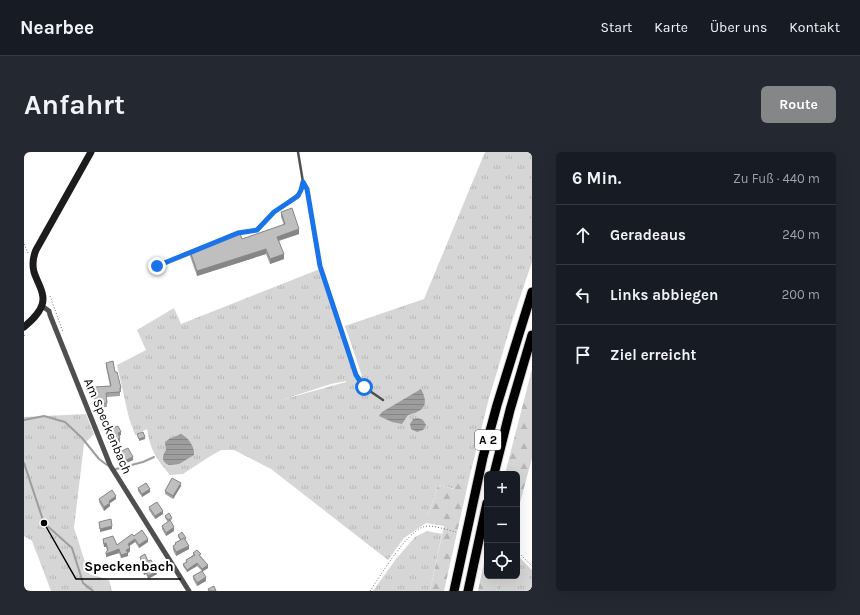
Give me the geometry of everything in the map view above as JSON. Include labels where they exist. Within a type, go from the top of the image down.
[{"type":"highway","name":"A 2","points":[[454,591],[487,442],[532,292]]},
{"type":"highway","name":"A 2","points":[[495,471],[510,410],[532,335]]},
{"type":"highway","points":[[468,591],[486,507]]},
{"type":"main road","points":[[24,327],[36,315],[42,306],[42,295],[34,273],[33,257],[39,243],[91,152]]},
{"type":"street","name":"Am Speckenbach","points":[[42,306],[49,311],[110,465],[189,591]]},
{"type":"lane","points":[[298,152],[303,182],[307,189],[320,266],[356,375],[364,387],[383,400]]},
{"type":"lane","points":[[238,233],[257,230],[274,212],[298,196],[303,182]]},
{"type":"lane","points":[[157,266],[194,251]]},
{"type":"path","points":[[24,244],[29,255],[33,257]]},
{"type":"path","points":[[48,292],[53,306]]},
{"type":"path","points":[[370,591],[402,546],[411,536],[423,527],[430,526],[456,532]]},
{"type":"path","points":[[520,554],[532,566]]},
{"type":"green space","points":[[485,152],[532,152],[532,262],[513,318],[488,402],[469,479],[462,479],[455,489],[438,485],[426,523],[404,538],[388,560],[271,469],[234,450],[221,450],[183,474],[170,475],[161,464],[150,444],[147,429],[135,435],[129,418],[117,365],[146,350],[137,330],[174,308],[181,324],[320,269],[355,379],[362,376],[345,326],[424,299]],"holes":[[[346,382],[281,400],[331,384]]]},
{"type":"green space","points":[[532,369],[532,458],[520,503],[520,471],[506,471]]},
{"type":"green space","points":[[86,414],[94,434],[84,444],[74,528],[89,574],[109,580],[112,591],[51,591],[32,541],[24,536],[24,417]]},
{"type":"green space","points":[[462,479],[469,479],[444,591],[430,591],[444,526],[426,523],[438,485],[454,489]]},
{"type":"green space","points":[[427,531],[442,534],[430,591],[373,591],[396,559],[415,537]]},
{"type":"green space","points":[[520,558],[532,570],[532,591],[496,591],[499,579],[520,579]]},
{"type":"green space","points":[[484,562],[484,579],[499,579],[496,591],[478,591]]},
{"type":"shaded area","points":[[421,389],[425,399],[424,406],[422,409],[408,415],[402,424],[392,422],[379,416],[382,412]]},
{"type":"shaded area","points":[[418,418],[423,420],[426,425],[423,430],[417,432],[411,429],[410,424],[413,419]]},
{"type":"shaded area","points":[[181,434],[186,437],[190,443],[194,455],[179,464],[166,464],[163,461],[166,450],[165,442]]},
{"type":"building","points":[[292,208],[299,229],[277,237],[284,254],[270,259],[266,249],[197,271],[190,251],[226,238],[226,236],[239,231],[242,239],[285,224],[281,212]]},
{"type":"building","points":[[113,361],[115,372],[117,372],[121,388],[120,392],[106,393],[107,403],[95,404],[95,387],[111,386],[106,363]]},
{"type":"building","points":[[118,426],[121,432],[118,433],[120,438],[113,441],[108,430]]},
{"type":"building","points":[[143,432],[145,437],[139,439],[137,434]]},
{"type":"building","points":[[128,448],[133,457],[122,462],[118,453]]},
{"type":"building","points":[[172,478],[181,483],[173,496],[165,491]]},
{"type":"building","points":[[146,483],[150,489],[142,494],[138,488]]},
{"type":"building","points":[[112,490],[116,496],[104,507],[99,499]]},
{"type":"building","points":[[157,502],[163,511],[155,516],[149,507]]},
{"type":"building","points":[[169,513],[172,518],[168,520],[165,516]]},
{"type":"building","points":[[111,519],[112,526],[100,529],[99,522]]},
{"type":"building","points":[[170,520],[174,527],[166,533],[162,526]]},
{"type":"building","points":[[142,530],[148,539],[139,545],[135,539],[128,544],[130,548],[126,550],[128,553],[121,555],[119,549],[106,554],[108,550],[103,539],[113,536],[117,545],[132,534],[134,536]]},
{"type":"building","points":[[182,532],[186,538],[181,540],[178,535]]},
{"type":"building","points":[[184,538],[189,546],[176,552],[173,546],[176,544],[175,543]]},
{"type":"building","points":[[197,550],[201,554],[199,555],[208,565],[202,569],[197,563],[187,570],[183,564],[187,562],[186,560],[195,555],[193,553]]},
{"type":"building","points":[[145,554],[148,561],[151,560],[157,571],[148,576],[146,570],[144,571],[141,565],[143,564],[140,557]]},
{"type":"building","points":[[202,571],[206,577],[197,583],[193,576]]},
{"type":"building","points":[[214,586],[216,591],[209,591],[208,589]]},
{"type":"waterway","points":[[24,420],[44,416],[65,422],[82,438],[99,459],[107,465]]},
{"type":"waterway","points":[[116,469],[143,462],[154,457]]},
{"type":"waterway","points":[[24,463],[44,523],[72,548],[83,583],[93,591]]},
{"type":"place","name":"Speckenbach","points":[[44,523]]},
{"type":"route","points":[[157,266],[238,233],[257,230],[274,212],[298,196],[303,182],[307,189],[320,266],[356,375],[364,387]]}]
